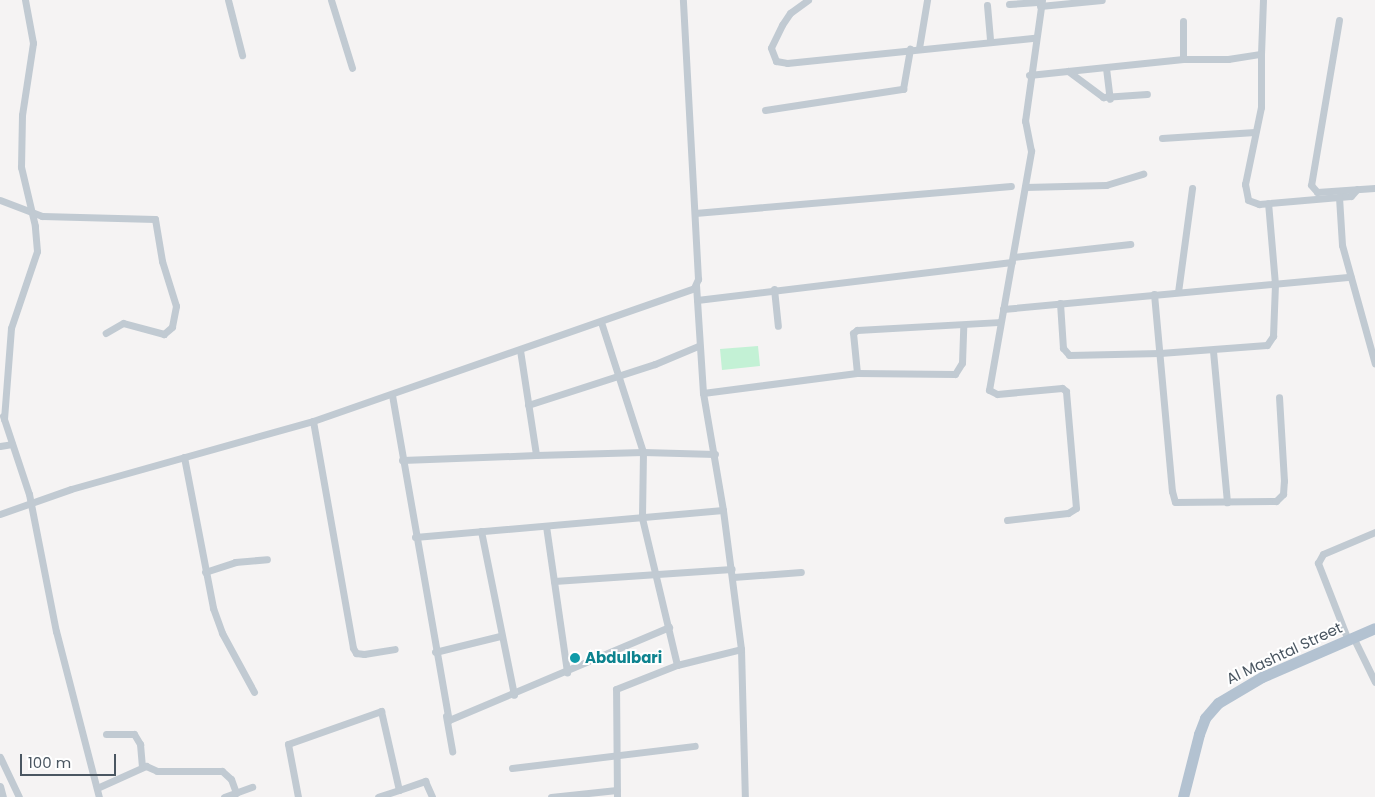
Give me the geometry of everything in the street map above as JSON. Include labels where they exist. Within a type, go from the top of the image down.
[{"type":"main road","name":"Al Mashtal Street","points":[[1183,797],[1199,734],[1205,718],[1218,703],[1262,677],[1375,628]]},
{"type":"street","points":[[4,419],[11,328],[37,252],[36,233],[20,167],[22,115],[33,43],[25,0]]},
{"type":"street","points":[[228,0],[242,55]]},
{"type":"street","points":[[331,0],[352,68]]},
{"type":"street","points":[[683,0],[695,213],[698,346],[703,394],[715,454],[733,573],[740,649],[745,797]]},
{"type":"street","points":[[808,0],[790,13],[782,25],[771,48],[776,61],[787,63],[919,48],[1034,38]]},
{"type":"street","points":[[919,48],[927,0]]},
{"type":"street","points":[[1010,4],[1102,0]]},
{"type":"street","points":[[1263,0],[1261,107],[1245,194],[1253,203],[1268,203],[1354,195],[1357,190]]},
{"type":"street","points":[[1007,520],[1068,513],[1076,508],[1066,391],[1062,388],[991,393],[989,384],[998,322],[1003,309],[1013,259],[1031,151],[1025,126],[1029,75],[1041,3]]},
{"type":"street","points":[[987,5],[990,42]]},
{"type":"street","points":[[1339,20],[1311,180],[1317,192],[1375,188]]},
{"type":"street","points":[[1183,21],[1183,60]]},
{"type":"street","points":[[765,110],[904,89],[910,49]]},
{"type":"street","points":[[1029,75],[1183,60],[1228,60],[1261,54]]},
{"type":"street","points":[[1106,68],[1110,99]]},
{"type":"street","points":[[1068,71],[1093,92],[1110,99],[1146,94]]},
{"type":"street","points":[[1162,138],[1256,132]]},
{"type":"street","points":[[1025,187],[1106,185],[1143,174]]},
{"type":"street","points":[[695,213],[1011,186]]},
{"type":"street","points":[[1178,292],[1192,188]]},
{"type":"street","points":[[1339,197],[1342,245],[1375,364]]},
{"type":"street","points":[[0,200],[42,216],[118,219],[151,217],[158,223],[162,261],[176,306],[172,327],[164,334],[123,323],[106,333]]},
{"type":"street","points":[[1060,303],[1063,348],[1069,355],[1213,351],[1270,344],[1275,284],[1268,203]]},
{"type":"street","points":[[697,300],[774,288],[1130,244]]},
{"type":"street","points":[[1003,309],[1351,277]]},
{"type":"street","points":[[0,521],[4,513],[30,503],[313,421],[602,322],[696,285]]},
{"type":"street","points":[[774,288],[778,326]]},
{"type":"street","points":[[1154,294],[1173,499],[1180,504],[1276,501],[1283,494],[1284,461],[1279,397]]},
{"type":"street","points":[[602,322],[618,377],[644,452],[642,518],[678,665]]},
{"type":"street","points":[[857,373],[853,333],[857,330],[998,322]]},
{"type":"street","points":[[703,394],[857,373],[955,374],[962,363],[963,325]]},
{"type":"street","points":[[528,406],[618,377],[698,346]]},
{"type":"street","points":[[520,350],[536,456]]},
{"type":"street","points":[[1213,351],[1227,502]]},
{"type":"street","points":[[392,395],[452,750]]},
{"type":"street","points":[[0,408],[30,503],[58,640],[96,793],[142,767],[157,771],[222,771],[230,778],[236,793]]},
{"type":"street","points":[[313,421],[353,648],[356,653],[364,654],[395,649]]},
{"type":"street","points":[[0,446],[12,444]]},
{"type":"street","points":[[402,460],[644,452],[715,454]]},
{"type":"street","points":[[184,457],[205,572],[218,625],[254,692]]},
{"type":"street","points":[[416,537],[724,510]]},
{"type":"street","points":[[546,526],[567,672]]},
{"type":"street","points":[[481,531],[500,636],[514,695]]},
{"type":"street","points":[[1375,532],[1323,554],[1318,563],[1350,638],[1375,682]]},
{"type":"street","points":[[205,572],[235,562],[267,559]]},
{"type":"street","points":[[554,581],[657,573],[801,572]]},
{"type":"street","points":[[446,715],[449,720],[454,720],[669,627]]},
{"type":"street","points":[[435,652],[500,636]]},
{"type":"street","points":[[551,797],[617,794],[616,689],[678,665],[740,649]]},
{"type":"street","points":[[298,797],[289,743],[379,711],[384,713],[399,790]]},
{"type":"street","points":[[106,734],[134,734],[140,744],[142,767]]},
{"type":"street","points":[[512,768],[617,757],[695,746]]},
{"type":"street","points":[[0,758],[19,797]]},
{"type":"street","points":[[378,797],[425,781],[432,797]]},
{"type":"street","points":[[0,786],[2,797]]},
{"type":"street","points":[[224,797],[252,787]]},
{"type":"green space","points":[[758,346],[760,366],[722,370],[720,349]]},
{"type":"place","name":"Abdulbari","points":[[575,658]]}]
